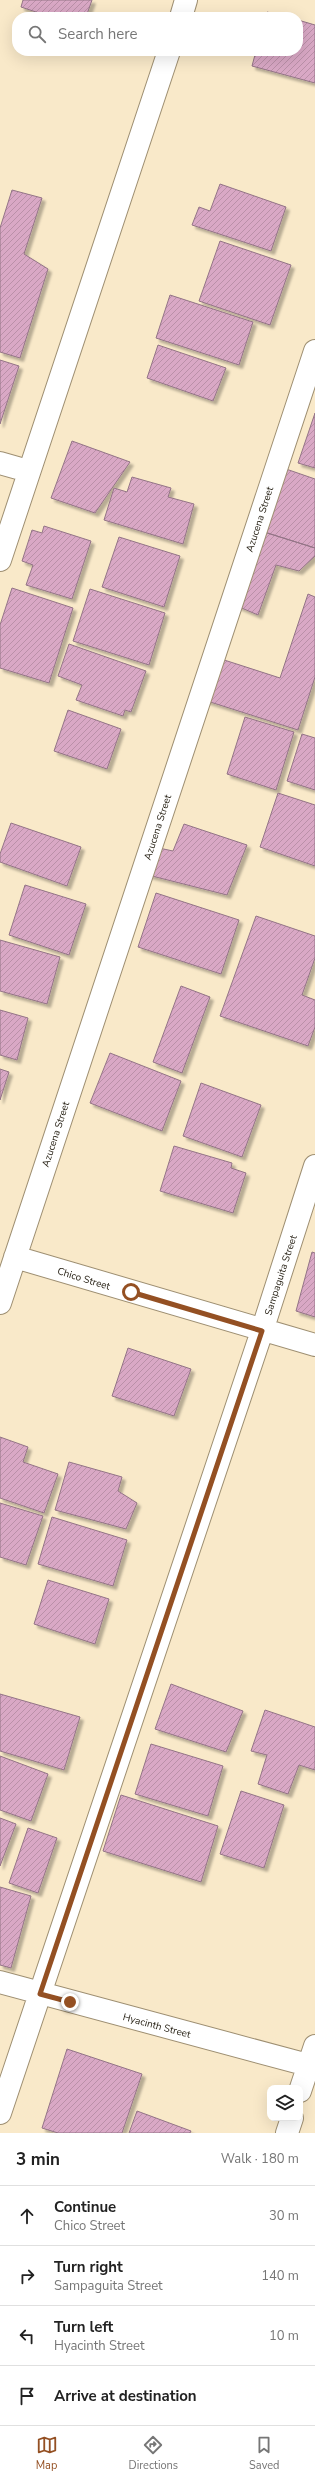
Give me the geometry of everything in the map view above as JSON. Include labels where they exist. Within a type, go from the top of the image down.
[{"type":"street","points":[[182,12],[186,0]]},
{"type":"street","points":[[0,560],[167,56]]},
{"type":"street","name":"Azucena Street","points":[[0,1303],[314,356]]},
{"type":"street","points":[[0,463],[28,472]]},
{"type":"street","name":"Sampaguita Street","points":[[0,2112],[262,1331],[315,1166]]},
{"type":"street","name":"Chico Street","points":[[14,1257],[262,1331],[315,1345]]},
{"type":"street","name":"Hyacinth Street","points":[[0,1982],[40,1994],[313,2059]]},
{"type":"street","points":[[302,2085],[313,2059]]},
{"type":"street","points":[[287,2133],[291,2121]]},
{"type":"building","points":[[23,0],[92,0],[88,12],[36,12],[21,7]]},
{"type":"building","points":[[303,21],[315,25],[315,83],[252,66],[255,56],[303,56]]},
{"type":"building","points":[[220,184],[286,207],[271,251],[192,225],[199,207],[210,211]]},
{"type":"building","points":[[12,190],[42,198],[24,254],[48,269],[20,358],[0,352],[0,228]]},
{"type":"building","points":[[220,241],[291,265],[270,325],[199,301]]},
{"type":"building","points":[[170,295],[253,322],[239,365],[156,338]]},
{"type":"building","points":[[158,345],[226,368],[213,401],[147,378]]},
{"type":"building","points":[[0,360],[19,366],[0,424]]},
{"type":"building","points":[[315,413],[315,468],[298,463]]},
{"type":"building","points":[[72,441],[130,462],[95,513],[51,498]]},
{"type":"building","points":[[286,469],[315,479],[315,548],[261,531]]},
{"type":"building","points":[[132,477],[171,488],[168,497],[194,504],[183,544],[104,520],[114,488],[127,492]]},
{"type":"building","points":[[44,526],[91,541],[72,599],[26,585],[33,565],[22,561],[32,530],[42,533]]},
{"type":"building","points":[[261,531],[315,548],[315,556],[299,571],[276,565],[258,615],[237,606]]},
{"type":"building","points":[[119,537],[180,556],[164,607],[102,587]]},
{"type":"building","points":[[12,588],[73,608],[49,683],[0,668],[0,625]]},
{"type":"building","points":[[90,589],[165,613],[149,665],[73,641]]},
{"type":"building","points":[[308,594],[315,597],[315,677],[298,730],[204,700],[218,658],[280,678]]},
{"type":"building","points":[[69,644],[146,671],[131,712],[125,710],[123,716],[76,700],[82,685],[58,676]]},
{"type":"building","points":[[68,710],[121,729],[107,769],[54,751]]},
{"type":"building","points":[[245,717],[294,732],[276,790],[227,774]]},
{"type":"building","points":[[302,734],[315,738],[315,790],[287,781]]},
{"type":"building","points":[[278,793],[315,805],[315,866],[260,847]]},
{"type":"building","points":[[11,823],[81,847],[67,886],[0,862],[0,854]]},
{"type":"building","points":[[184,824],[247,845],[227,895],[148,875],[159,848],[173,851]]},
{"type":"building","points":[[25,885],[86,904],[69,955],[9,935]]},
{"type":"building","points":[[156,893],[239,920],[221,974],[138,947]]},
{"type":"building","points":[[256,916],[315,936],[315,958],[302,995],[315,1000],[315,1027],[308,1046],[220,1016]]},
{"type":"building","points":[[0,940],[60,957],[47,1004],[0,991]]},
{"type":"building","points":[[181,986],[210,997],[182,1073],[153,1062]]},
{"type":"building","points":[[0,1010],[28,1018],[17,1060],[0,1055]]},
{"type":"building","points":[[110,1053],[181,1081],[162,1131],[90,1103]]},
{"type":"building","points":[[0,1069],[9,1072],[0,1100]]},
{"type":"building","points":[[201,1083],[261,1105],[242,1157],[183,1136]]},
{"type":"building","points":[[174,1146],[232,1163],[231,1168],[246,1173],[233,1213],[160,1191]]},
{"type":"building","points":[[312,1252],[315,1253],[315,1317],[296,1311]]},
{"type":"building","points":[[128,1348],[191,1369],[174,1416],[112,1396]]},
{"type":"building","points":[[0,1437],[28,1447],[23,1462],[58,1474],[44,1513],[0,1498]]},
{"type":"building","points":[[69,1462],[122,1477],[118,1491],[137,1503],[126,1529],[55,1510]]},
{"type":"building","points":[[0,1503],[43,1516],[26,1565],[0,1557]]},
{"type":"building","points":[[52,1517],[127,1540],[113,1586],[38,1564]]},
{"type":"building","points":[[48,1580],[109,1599],[95,1644],[34,1624]]},
{"type":"building","points":[[171,1684],[243,1711],[226,1752],[155,1729]]},
{"type":"building","points":[[0,1694],[80,1717],[64,1770],[0,1751]]},
{"type":"building","points":[[265,1710],[315,1727],[315,1770],[299,1765],[288,1794],[258,1784],[267,1755],[251,1751]]},
{"type":"building","points":[[151,1744],[223,1766],[208,1816],[135,1794]]},
{"type":"building","points":[[0,1756],[48,1774],[31,1821],[0,1810]]},
{"type":"building","points":[[241,1791],[284,1805],[264,1868],[220,1854]]},
{"type":"building","points":[[121,1795],[218,1826],[201,1882],[103,1851]]},
{"type":"building","points":[[0,1818],[16,1824],[0,1866]]},
{"type":"building","points":[[28,1828],[57,1838],[38,1893],[9,1883]]},
{"type":"building","points":[[0,1887],[31,1896],[11,1968],[0,1965]]},
{"type":"building","points":[[67,2049],[142,2074],[122,2133],[58,2133],[42,2128]]},
{"type":"building","points":[[137,2111],[191,2131],[190,2133],[129,2133]]},
{"type":"route","points":[[70,2002],[40,1994],[262,1331],[131,1292]]}]
